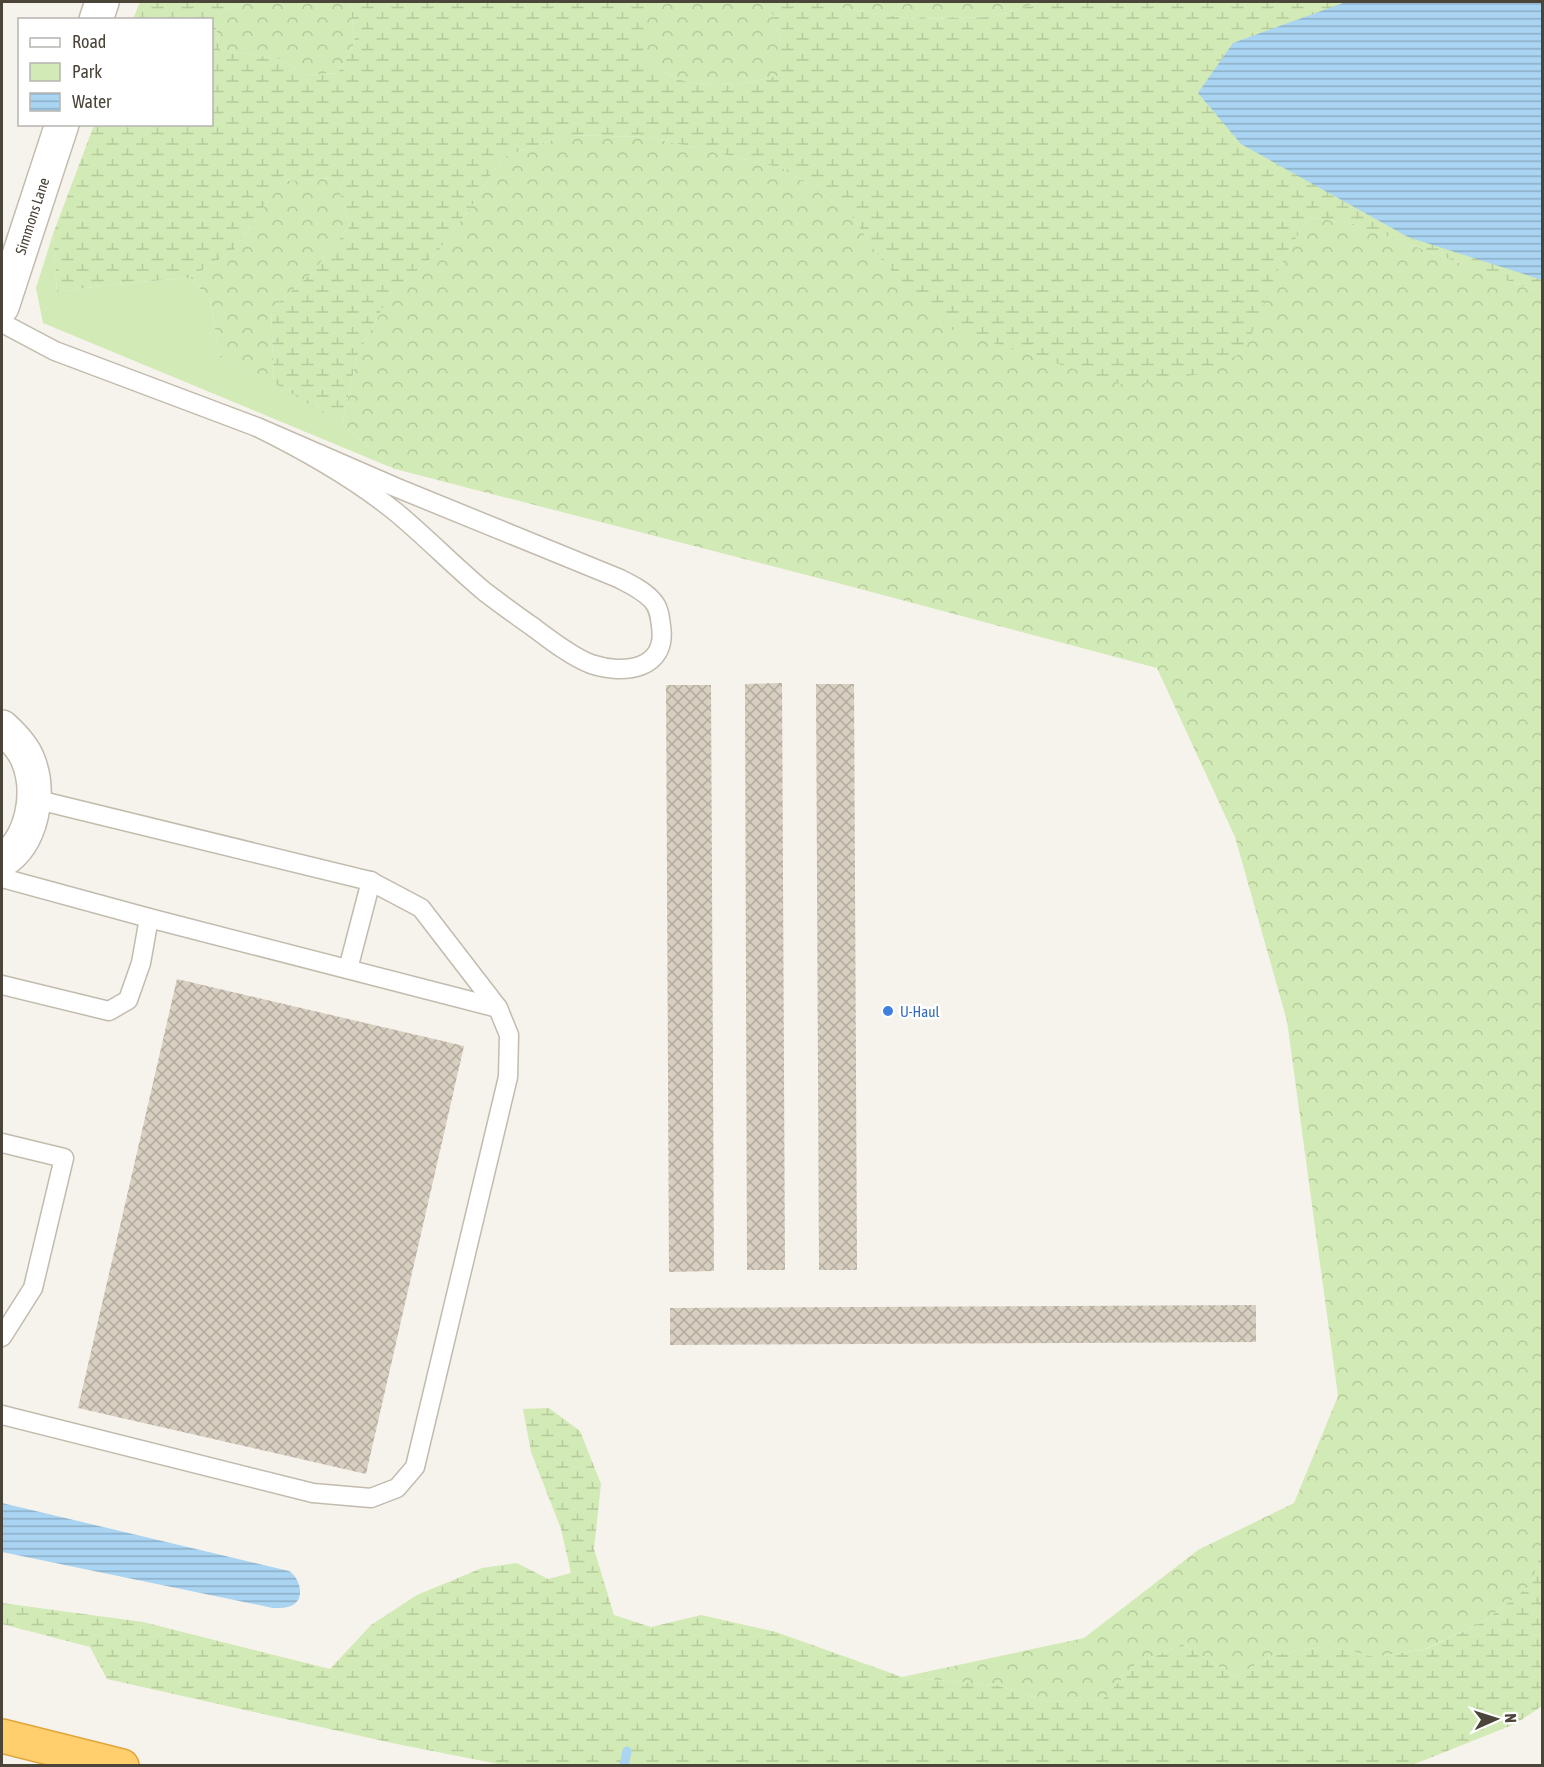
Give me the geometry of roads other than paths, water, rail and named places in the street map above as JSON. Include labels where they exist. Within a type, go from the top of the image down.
[{"type":"highway","points":[[2,1736],[122,1766]]},
{"type":"street","points":[[97,18],[102,2]]},
{"type":"street","name":"Simmons Lane","points":[[2,307],[61,126]]},
{"type":"street","points":[[2,727],[18,743],[27,758],[33,777],[34,799],[27,827],[8,857],[2,861]]},
{"type":"lane","points":[[2,323],[56,351],[257,427],[395,487],[618,578],[639,589],[654,601],[662,630],[656,655],[645,665],[634,669],[615,669],[590,664],[554,643],[485,591],[397,513],[366,490],[328,465],[257,427]]},
{"type":"lane","points":[[2,1414],[313,1493],[371,1498],[397,1488],[416,1467],[508,1077],[510,1035],[498,1008],[421,908],[371,881],[34,799]]},
{"type":"lane","points":[[2,878],[498,1008]]},
{"type":"lane","points":[[348,969],[371,881]]},
{"type":"lane","points":[[2,986],[109,1011],[128,1000],[141,963],[148,918]]},
{"type":"lane","points":[[2,1143],[64,1158],[33,1288],[2,1337]]},
{"type":"water","points":[[1346,2],[1542,2],[1542,280],[1408,237],[1241,144],[1198,93],[1233,43]]},
{"type":"water","points":[[2,1503],[289,1571],[296,1578],[300,1587],[299,1597],[291,1606],[273,1608],[2,1552]]},
{"type":"waterway","points":[[624,1766],[627,1751]]},
{"type":"place","name":"U-Haul","points":[[888,1011]]}]
